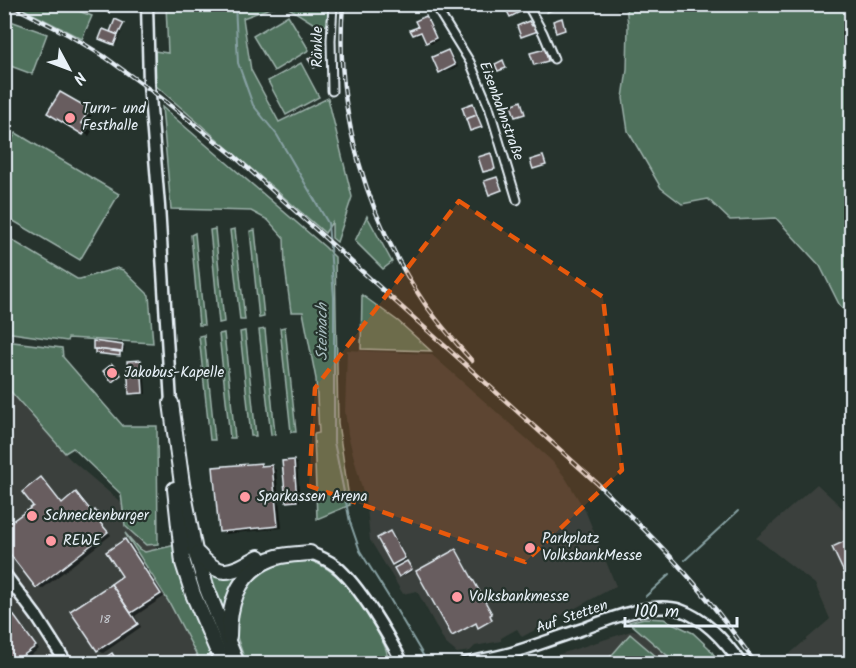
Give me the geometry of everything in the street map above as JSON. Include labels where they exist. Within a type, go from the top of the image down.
[{"type":"highway","points":[[171,403],[188,542],[237,663]]},
{"type":"highway","points":[[188,542],[210,566],[220,571],[240,568],[264,554],[282,550],[310,553]]},
{"type":"highway","points":[[188,542],[183,563],[193,594],[223,663]]},
{"type":"highway","points":[[230,644],[229,622],[234,598],[242,582],[254,569],[267,560],[280,556],[310,553]]},
{"type":"highway","points":[[213,663],[215,644]]},
{"type":"main road","points":[[147,4],[149,84],[171,403]]},
{"type":"main road","points":[[310,553],[335,565],[350,579],[369,607],[396,658],[403,663]]},
{"type":"main road","points":[[4,573],[37,617],[67,663]]},
{"type":"main road","name":"Auf Stetten","points":[[464,663],[515,652],[612,618],[642,610],[664,608],[679,610],[714,631],[741,663]]},
{"type":"street","name":"Ränkle","points":[[332,91],[333,4]]},
{"type":"street","name":"Eisenbahnstraße","points":[[434,4],[470,62],[489,108],[517,200]]},
{"type":"street","points":[[527,4],[554,59]]},
{"type":"highlighted area","points":[[459,201],[603,297],[622,470],[525,562],[309,486],[315,388]]},
{"type":"shaded area","points":[[347,350],[431,354],[552,461],[565,477],[585,510],[616,586],[522,637],[517,629],[501,638],[501,641],[475,646],[470,651],[457,653],[445,643],[417,591],[403,594],[370,540],[367,508],[348,435],[345,411]]},
{"type":"shaded area","points":[[4,385],[70,459],[124,505],[154,542],[201,663],[5,663]]},
{"type":"shaded area","points":[[817,484],[851,516],[851,663],[779,663],[830,619],[815,584],[756,538]]},
{"type":"shaded area","points":[[634,630],[640,632],[676,663],[529,664]]},
{"type":"green space","points":[[15,5],[63,5],[92,16],[82,39]]},
{"type":"green space","points":[[166,5],[279,5],[243,18],[251,70],[279,122],[328,98],[352,197],[337,242],[332,238],[332,222],[325,233],[155,85],[155,51],[168,53]]},
{"type":"green space","points":[[284,5],[329,5],[327,25],[319,27]]},
{"type":"green space","points":[[626,5],[851,5],[851,318],[839,304],[820,266],[776,218],[730,220],[708,199],[682,204],[661,188],[628,131],[623,98],[627,70]]},
{"type":"green space","points":[[288,15],[309,50],[274,71],[253,36]]},
{"type":"green space","points":[[5,19],[47,34],[32,74],[5,64]]},
{"type":"green space","points":[[301,63],[319,97],[286,115],[268,81]]},
{"type":"green space","points":[[162,107],[335,257],[338,423],[350,505],[317,519],[314,434],[319,433],[316,379],[303,312],[291,312],[284,238],[268,220],[251,211],[171,209]]},
{"type":"green space","points":[[16,133],[119,194],[80,260],[5,216],[5,151]]},
{"type":"green space","points":[[367,216],[392,262],[383,269],[355,241]]},
{"type":"green space","points":[[215,229],[224,322],[219,323],[210,230]]},
{"type":"green space","points":[[235,229],[245,320],[240,320],[230,230]]},
{"type":"green space","points":[[255,230],[264,317],[259,318],[250,231]]},
{"type":"green space","points":[[195,233],[204,325],[199,325],[191,235]]},
{"type":"green space","points":[[5,236],[77,279],[117,268],[123,270],[149,295],[153,343],[68,338],[67,341],[5,332]]},
{"type":"green space","points":[[362,295],[398,321],[431,351],[361,349]]},
{"type":"green space","points":[[285,327],[296,432],[291,432],[280,328]]},
{"type":"green space","points":[[265,329],[275,434],[271,435],[259,330]]},
{"type":"green space","points":[[245,331],[256,436],[251,436],[240,332]]},
{"type":"green space","points":[[224,333],[235,438],[230,438],[219,334]]},
{"type":"green space","points":[[204,335],[215,440],[210,440],[199,336]]},
{"type":"green space","points":[[5,341],[62,348],[63,357],[123,426],[157,426],[158,544],[146,545],[125,526],[121,494],[73,448],[65,453],[5,385]]},
{"type":"green space","points":[[125,533],[139,549],[145,552],[176,545],[183,580],[214,663],[201,663],[170,604]]},
{"type":"green space","points":[[309,560],[332,572],[355,596],[381,639],[387,655],[387,663],[246,663],[232,623],[238,600],[251,582],[267,570],[280,564]]},
{"type":"green space","points":[[206,569],[246,570],[224,616]]},
{"type":"green space","points":[[644,618],[664,619],[693,633],[709,648],[720,663],[676,663],[629,622]]},
{"type":"green space","points":[[630,634],[664,663],[605,663]]},
{"type":"building","points":[[101,4],[112,4],[109,13],[99,8]]},
{"type":"building","points":[[516,4],[520,12],[510,17],[504,5]]},
{"type":"building","points":[[544,4],[556,4],[557,8],[547,12]]},
{"type":"building","points":[[426,16],[436,38],[426,43],[421,32],[413,35],[410,30],[418,27],[415,21]]},
{"type":"building","points":[[562,18],[565,30],[556,33],[553,21]]},
{"type":"building","points":[[115,19],[124,23],[118,35],[110,32]]},
{"type":"building","points":[[529,21],[532,26],[536,25],[538,31],[521,37],[517,26]]},
{"type":"building","points":[[103,29],[118,35],[114,45],[99,39]]},
{"type":"building","points":[[545,49],[548,61],[534,65],[530,53]]},
{"type":"building","points":[[448,50],[455,65],[439,73],[432,57]]},
{"type":"building","points":[[316,54],[322,63],[314,68],[308,59]]},
{"type":"building","points":[[503,60],[506,68],[498,71],[495,64]]},
{"type":"building","name":"Turn- und Festhalle","points":[[60,92],[90,109],[81,123],[88,127],[83,135],[47,113]]},
{"type":"building","points":[[521,101],[525,114],[515,117],[511,105]]},
{"type":"building","points":[[473,103],[477,115],[466,119],[462,107]]},
{"type":"building","points":[[477,115],[482,127],[470,131],[466,119]]},
{"type":"building","points":[[491,153],[495,169],[483,172],[478,157]]},
{"type":"building","points":[[543,156],[546,165],[533,169],[530,160]]},
{"type":"building","points":[[497,177],[502,190],[489,195],[484,181]]},
{"type":"building","points":[[93,341],[123,345],[122,352],[93,349]]},
{"type":"building","points":[[95,349],[120,352],[120,356],[95,353]]},
{"type":"building","points":[[141,360],[143,393],[129,394],[127,361]]},
{"type":"building","name":"Jakobus-Kapelle","points":[[112,364],[121,375],[112,382],[103,371]]},
{"type":"building","points":[[294,460],[297,501],[286,502],[282,461]]},
{"type":"building","name":"Sparkassen Arena","points":[[261,463],[261,466],[272,465],[278,526],[219,532],[213,467]]},
{"type":"building","name":"REWE","points":[[41,477],[62,504],[76,492],[92,512],[95,510],[100,516],[97,519],[108,532],[36,588],[6,549],[4,550],[4,527],[33,506],[22,492]]},
{"type":"building","points":[[390,531],[405,558],[392,565],[377,538]]},
{"type":"building","points":[[852,538],[852,590],[832,547]]},
{"type":"building","points":[[125,539],[161,594],[131,613],[111,584],[122,576],[106,552]]},
{"type":"building","name":"Volksbankmesse","points":[[456,549],[492,614],[490,615],[492,620],[478,628],[476,623],[452,636],[416,571]]},
{"type":"building","points":[[407,561],[412,569],[399,577],[394,568]]},
{"type":"building","points":[[111,584],[138,624],[97,651],[70,611]]},
{"type":"building","points":[[4,602],[36,646],[11,664],[4,664]]},
{"type":"building","points":[[112,653],[119,664],[96,664]]},
{"type":"waterway","name":"Steinach","points":[[235,4],[238,63],[253,105],[277,135],[328,223],[334,297],[334,442],[350,522],[360,551],[423,655],[426,664]]},
{"type":"waterway","points":[[685,560],[738,511]]},
{"type":"waterway","points":[[646,596],[670,574]]},
{"type":"railway","points":[[9,4],[69,35],[105,57],[232,154],[599,485],[677,563],[714,607],[756,664]]},
{"type":"railway","points":[[343,4],[342,44],[349,123],[358,161],[371,199],[386,235],[425,304],[472,361]]},
{"type":"place","name":"Turn- und Festhalle","points":[[70,118]]},
{"type":"place","name":"Jakobus-Kapelle","points":[[112,373]]},
{"type":"place","name":"Sparkassen Arena","points":[[245,497]]},
{"type":"place","name":"Schneckenburger","points":[[32,516]]},
{"type":"place","name":"REWE","points":[[51,541]]},
{"type":"place","name":"Parkplatz VolksbankMesse","points":[[530,548]]},
{"type":"place","name":"Volksbankmesse","points":[[457,597]]}]
